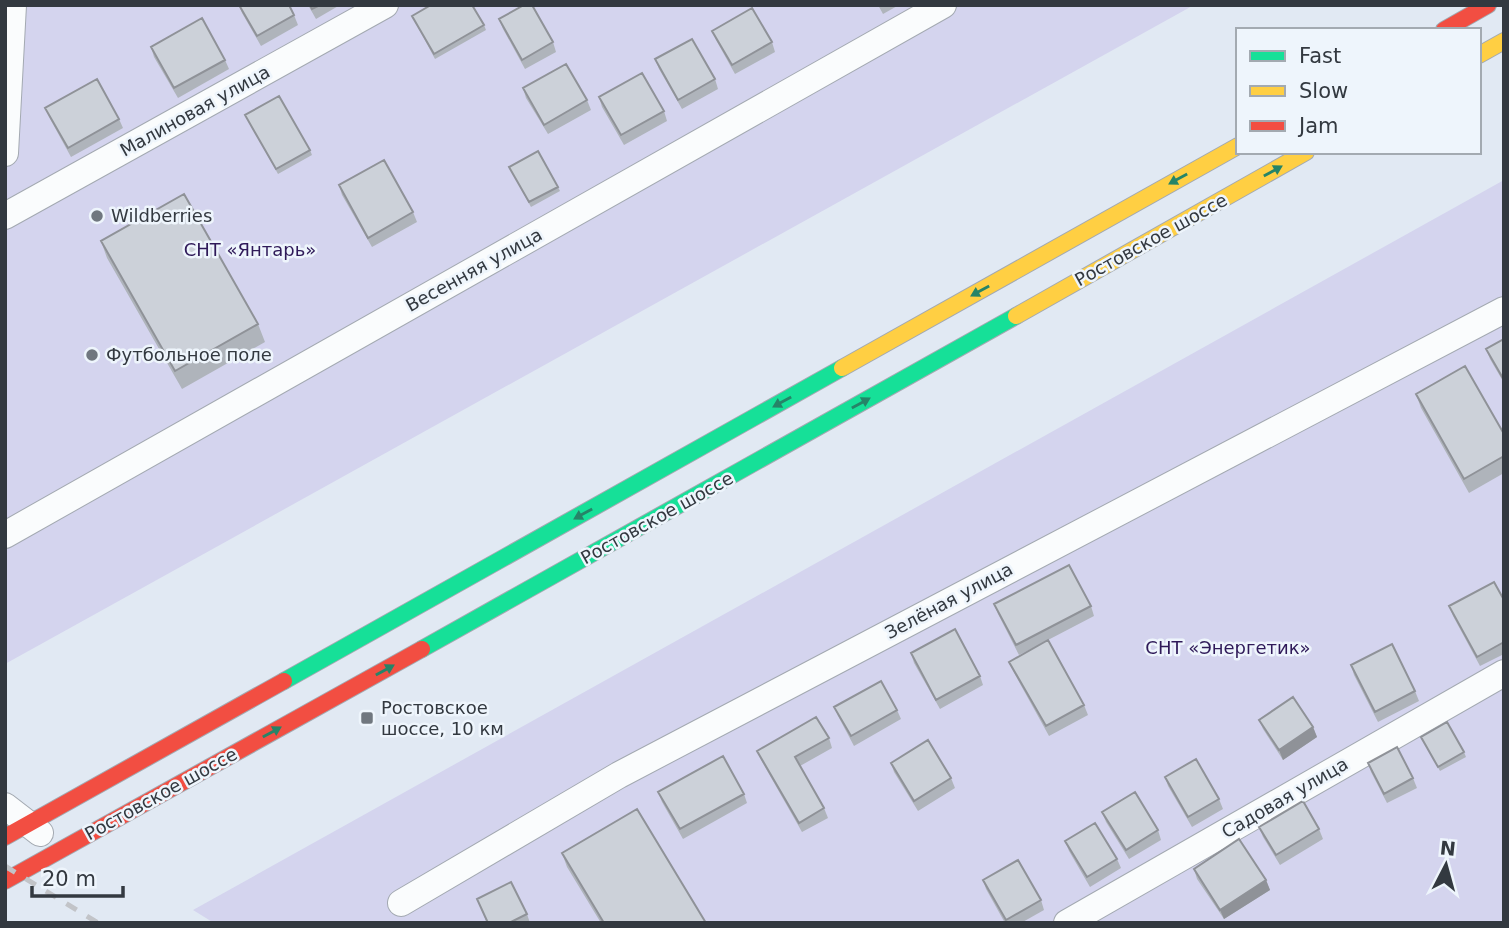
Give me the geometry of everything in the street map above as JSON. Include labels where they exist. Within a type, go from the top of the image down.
[{"type":"highway","points":[[1448,28],[1488,5]]},
{"type":"highway","points":[[1481,54],[1504,41]]},
{"type":"highway","points":[[5,838],[1236,147]]},
{"type":"highway","name":"Ростовское шоссе","points":[[5,881],[1303,154]]},
{"type":"street","points":[[5,153],[13,5]]},
{"type":"street","name":"Малиновая улица","points":[[5,216],[385,5]]},
{"type":"street","name":"Весенняя улица","points":[[5,535],[943,5]]},
{"type":"street","name":"Зелёная улица","points":[[401,903],[619,775],[1504,310]]},
{"type":"street","name":"Садовая улица","points":[[1067,923],[1504,673]]},
{"type":"street","points":[[5,806],[63,849]]},
{"type":"green space","name":"СНТ «Янтарь»","points":[[5,5],[1194,5],[5,664]]},
{"type":"green space","name":"СНТ «Энергетик»","points":[[1504,180],[1504,923],[214,923],[193,910]]},
{"type":"building","points":[[239,5],[289,5],[294,15],[257,36]]},
{"type":"building","points":[[431,5],[472,5],[484,25],[434,54],[412,16]]},
{"type":"building","points":[[524,5],[532,5],[553,42],[522,60],[499,19]]},
{"type":"building","points":[[752,8],[772,42],[732,65],[712,31]]},
{"type":"building","points":[[202,18],[225,60],[174,88],[151,47]]},
{"type":"building","points":[[692,39],[715,79],[678,100],[655,59]]},
{"type":"building","points":[[566,64],[587,100],[544,125],[523,88]]},
{"type":"building","points":[[642,73],[664,111],[621,135],[599,97]]},
{"type":"building","points":[[97,79],[119,119],[68,148],[45,108]]},
{"type":"building","points":[[279,96],[310,150],[276,169],[245,115]]},
{"type":"building","points":[[538,151],[558,187],[529,202],[509,167]]},
{"type":"building","points":[[384,160],[413,212],[368,238],[339,185]]},
{"type":"building","points":[[184,194],[258,324],[175,371],[101,241]]},
{"type":"building","points":[[1504,339],[1504,380],[1486,349]]},
{"type":"building","points":[[1465,366],[1504,434],[1504,456],[1464,479],[1416,394]]},
{"type":"building","points":[[1069,565],[1091,606],[1016,645],[994,604]]},
{"type":"building","points":[[1494,582],[1504,600],[1504,642],[1477,657],[1449,606]]},
{"type":"building","points":[[955,629],[980,676],[936,700],[911,653]]},
{"type":"building","points":[[1048,640],[1084,705],[1046,726],[1009,662]]},
{"type":"building","points":[[1392,644],[1415,691],[1375,712],[1351,665]]},
{"type":"building","points":[[881,681],[897,710],[851,736],[834,707]]},
{"type":"building","points":[[1293,697],[1313,727],[1279,750],[1259,720]]},
{"type":"building","points":[[816,717],[829,738],[795,757],[824,808],[799,823],[757,751]]},
{"type":"building","points":[[1447,722],[1464,752],[1438,767],[1421,737]]},
{"type":"building","points":[[928,740],[951,778],[914,801],[891,763]]},
{"type":"building","points":[[1397,747],[1413,778],[1384,794],[1368,763]]},
{"type":"building","points":[[723,756],[744,794],[680,829],[658,792]]},
{"type":"building","points":[[1196,759],[1219,799],[1188,817],[1165,777]]},
{"type":"building","points":[[1135,792],[1158,830],[1126,850],[1102,812]]},
{"type":"building","points":[[1303,801],[1319,829],[1276,855],[1259,827]]},
{"type":"building","points":[[637,809],[706,923],[604,923],[562,853]]},
{"type":"building","points":[[1095,823],[1117,859],[1087,877],[1065,841]]},
{"type":"building","points":[[1239,839],[1266,880],[1220,910],[1194,869]]},
{"type":"building","points":[[1018,860],[1041,900],[1006,920],[983,880]]},
{"type":"building","points":[[511,882],[527,914],[509,923],[488,923],[477,899]]},
{"type":"railway","points":[[5,866],[98,923]]},
{"type":"traffic: fast","points":[[422,649],[1016,316]]},
{"type":"traffic: fast","points":[[284,681],[842,368]]},
{"type":"traffic: slow","points":[[1481,54],[1504,41]]},
{"type":"traffic: slow","points":[[842,368],[1236,147]]},
{"type":"traffic: slow","points":[[1016,316],[1302,154]]},
{"type":"traffic: jam","points":[[1448,28],[1488,5]]},
{"type":"traffic: jam","points":[[5,881],[422,649]]},
{"type":"traffic: jam","points":[[5,837],[284,681]]},
{"type":"place","name":"Wildberries","points":[[97,216]]},
{"type":"place","name":"Футбольное поле","points":[[92,355]]},
{"type":"place","name":"Ростовское шоссе, 10 км","points":[[367,718]]}]
